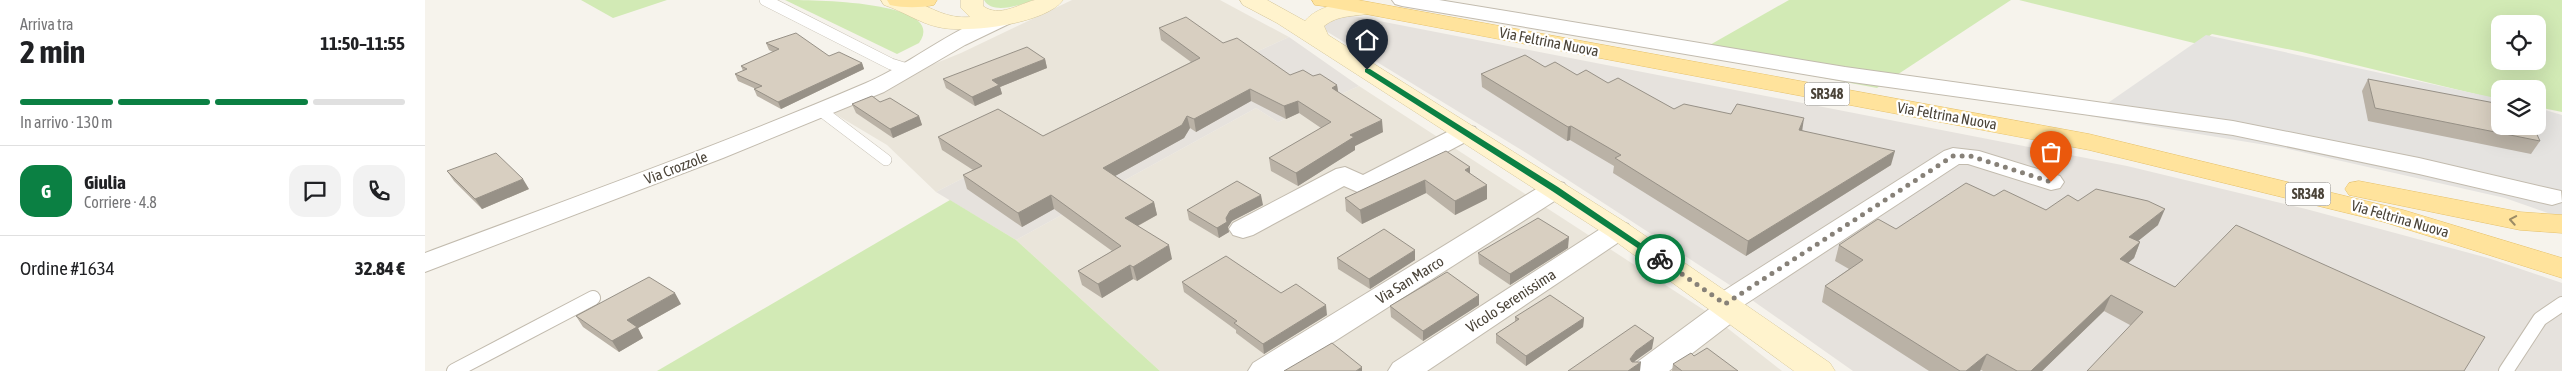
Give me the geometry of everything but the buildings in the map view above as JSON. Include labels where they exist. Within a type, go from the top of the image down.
[{"type":"main road","points":[[892,0],[928,8]]},
{"type":"main road","points":[[898,0],[928,8],[945,22],[960,23],[1011,16],[1033,10],[1052,0]]},
{"type":"main road","points":[[972,0],[972,8],[978,13],[1011,16]]},
{"type":"main road","points":[[1251,0],[1285,18],[1618,230],[1818,371]]},
{"type":"main road","name":"Via Feltrina Nuova","points":[[1323,0],[2089,142],[2393,216],[2562,268]]},
{"type":"main road","points":[[1318,39],[1313,26],[1317,20],[1337,12],[1365,8]]},
{"type":"main road","points":[[2089,142],[2202,158],[2520,221],[2562,224]]},
{"type":"street","points":[[1402,0],[1827,71],[2233,128],[2410,164],[2557,200]]},
{"type":"street","points":[[914,65],[929,52],[933,38],[928,8]]},
{"type":"street","name":"Via Crozzole","points":[[425,263],[714,153],[876,87],[963,36],[1011,16]]},
{"type":"street","points":[[1243,229],[1345,175],[1362,186],[1466,132]]},
{"type":"street","points":[[1647,371],[1728,306],[1953,156],[1970,156],[2051,182]]},
{"type":"street","name":"Via San Marco","points":[[1264,371],[1555,189]]},
{"type":"street","name":"Vicolo Serenissima","points":[[1404,371],[1618,230]]},
{"type":"lane","points":[[765,0],[891,64],[914,65]]},
{"type":"lane","points":[[820,110],[885,160]]},
{"type":"lane","points":[[453,371],[593,298]]},
{"type":"lane","points":[[2506,371],[2540,319],[2562,304]]},
{"type":"shaded area","points":[[1072,0],[1220,0],[1289,37],[1199,78],[1172,71],[936,192],[887,145],[825,108],[961,53]]},
{"type":"shaded area","points":[[1338,13],[2127,166],[2306,209],[2488,258],[2562,283],[2562,371],[1853,371],[1739,291],[1528,154],[1321,28]]},
{"type":"shaded area","points":[[2206,35],[2491,97],[2491,135],[2546,135],[2546,110],[2562,115],[2562,218],[2505,198],[2284,148],[2089,116]]},
{"type":"shaded area","points":[[1289,37],[1359,86],[1278,122],[1256,108],[1016,240],[936,192],[1172,71],[1199,78]]},
{"type":"shaded area","points":[[1359,86],[1707,312],[1782,371],[1160,371],[1016,240],[1256,108],[1278,122]]},
{"type":"green space","points":[[581,0],[667,0],[613,18]]},
{"type":"green space","points":[[785,0],[846,2],[896,10],[914,18],[923,29],[919,43],[897,54]]},
{"type":"green space","points":[[984,0],[1033,0],[1007,8],[1000,8],[988,5]]},
{"type":"green space","points":[[1789,0],[2011,0],[1877,88],[1694,54]]},
{"type":"green space","points":[[2019,0],[2562,0],[2562,112],[2546,109],[2546,80],[2491,80],[2491,98],[2302,52],[2212,34],[2198,44]]},
{"type":"green space","points":[[950,200],[1016,240],[1160,371],[657,371]]},
{"type":"way so far","points":[[1660,259],[1725,304],[1953,156],[1970,156],[2051,182]]},
{"type":"route","points":[[1367,70],[1555,189],[1660,259]]}]
